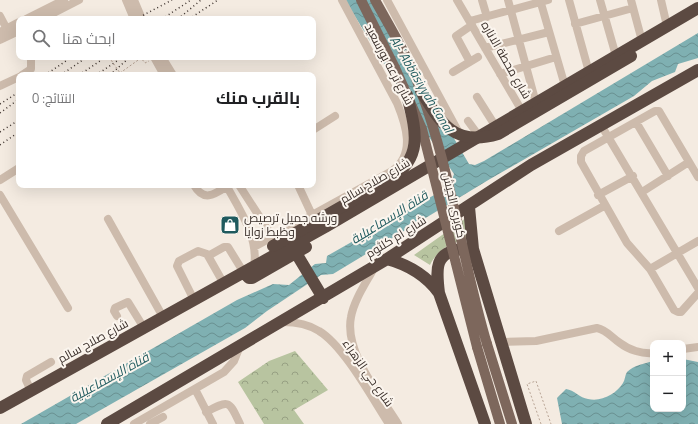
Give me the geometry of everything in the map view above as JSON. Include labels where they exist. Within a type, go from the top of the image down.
[{"type":"highway","name":"شارع صلاح سالم","points":[[2,409],[31,391],[325,227],[642,41],[667,26],[695,6]]},
{"type":"highway","points":[[421,91],[437,116],[446,126],[463,136],[484,137],[498,134],[631,56],[657,39],[667,26]]},
{"type":"highway","name":"شارع ام كلثوم","points":[[107,424],[240,345],[282,322],[320,293],[374,268],[469,207],[518,173],[698,70]]},
{"type":"highway","points":[[325,227],[325,234],[323,237],[298,256],[252,278],[249,278],[251,269],[273,241],[390,179],[405,166],[412,153],[415,140],[415,132],[407,95]]},
{"type":"highway","points":[[469,207],[473,249],[503,342],[526,424]]},
{"type":"highway","points":[[473,249],[450,251],[440,260],[437,269],[439,293],[485,424]]},
{"type":"highway","points":[[298,256],[320,293]]},
{"type":"highway","points":[[387,260],[403,264],[416,271],[428,280],[439,293]]},
{"type":"main road","name":"كوبرى الجيش","points":[[361,0],[418,117],[427,145],[460,285],[500,424]]},
{"type":"main road","name":"كوبرى الجيش","points":[[375,0],[408,62],[421,91],[437,141],[487,344],[512,424]]},
{"type":"street","points":[[32,16],[64,0]]},
{"type":"street","points":[[48,16],[79,0]]},
{"type":"street","points":[[126,0],[133,16]]},
{"type":"street","points":[[134,0],[141,16]]},
{"type":"street","name":"شارع ترعه بورسعيد","points":[[342,0],[404,119],[408,138],[407,146],[400,164]]},
{"type":"street","points":[[387,0],[465,144]]},
{"type":"street","name":"شارع محطة الاناره","points":[[457,0],[522,111]]},
{"type":"street","points":[[482,0],[487,17]]},
{"type":"street","points":[[508,0],[536,103]]},
{"type":"street","points":[[569,0],[589,72]]},
{"type":"street","points":[[600,0],[616,56]]},
{"type":"street","points":[[661,0],[667,26]]},
{"type":"street","points":[[470,62],[456,36],[471,23],[543,1],[549,32],[565,86]]},
{"type":"street","points":[[576,24],[605,16],[632,4],[642,41]]},
{"type":"street","points":[[0,16],[5,32]]},
{"type":"street","points":[[0,40],[5,32],[16,24]]},
{"type":"street","points":[[5,32],[16,31]]},
{"type":"street","points":[[485,48],[549,32]]},
{"type":"street","points":[[453,72],[478,57]]},
{"type":"street","points":[[500,74],[556,57]]},
{"type":"street","points":[[26,72],[31,69],[31,60]]},
{"type":"street","points":[[158,60],[164,72]]},
{"type":"street","points":[[0,86],[16,78]]},
{"type":"street","points":[[477,98],[496,127]]},
{"type":"street","points":[[698,177],[659,112],[656,111],[584,151],[580,162],[626,243],[650,269],[674,310],[681,312],[698,293]]},
{"type":"street","points":[[316,128],[335,116]]},
{"type":"street","points":[[468,121],[479,136]]},
{"type":"street","points":[[636,122],[668,176]]},
{"type":"street","points":[[601,125],[609,136],[698,288]]},
{"type":"street","points":[[642,192],[689,162]]},
{"type":"street","points":[[254,247],[273,241],[312,215],[392,171],[400,164],[409,171],[422,170]]},
{"type":"street","points":[[0,180],[16,170]]},
{"type":"street","points":[[598,195],[632,176]]},
{"type":"street","points":[[196,188],[198,192],[204,196],[208,196],[222,188]]},
{"type":"street","points":[[228,188],[247,225],[254,247],[251,269]]},
{"type":"street","points":[[241,188],[273,241]]},
{"type":"street","points":[[299,188],[312,215]]},
{"type":"street","points":[[0,195],[68,308]]},
{"type":"street","points":[[559,231],[604,206]]},
{"type":"street","points":[[108,219],[163,317]]},
{"type":"street","points":[[650,269],[698,240]]},
{"type":"street","points":[[208,256],[224,247],[228,247],[251,269]]},
{"type":"street","points":[[194,300],[177,266],[180,261],[198,251],[203,251],[208,256],[224,284]]},
{"type":"street","name":"شارع حي الزهراء","points":[[374,268],[356,301],[351,317],[350,333],[356,356],[398,424]]},
{"type":"street","points":[[116,316],[114,311],[115,308],[128,302],[144,328]]},
{"type":"street","name":"شارع حي الزهراء","points":[[282,322],[302,323],[320,331],[328,338],[347,362],[389,424]]},
{"type":"street","points":[[503,342],[536,341],[597,328],[604,330],[624,346],[647,354],[650,354]]},
{"type":"street","points":[[139,423],[224,372],[230,367],[240,345]]},
{"type":"street","points":[[686,349],[698,347]]},
{"type":"street","points":[[347,362],[356,356]]},
{"type":"street","points":[[31,391],[26,380],[27,376],[51,362]]},
{"type":"street","points":[[195,389],[213,424]]},
{"type":"street","points":[[206,412],[222,404],[231,406],[239,422],[230,424]]},
{"type":"street","points":[[150,424],[163,418]]},
{"type":"path","points":[[111,60],[119,72]]},
{"type":"path","points":[[121,72],[138,60]]},
{"type":"path","points":[[143,60],[145,63],[151,60]]},
{"type":"path","points":[[541,424],[528,384],[536,381],[551,424]]},
{"type":"green space","points":[[466,218],[467,239],[455,242],[445,248],[433,259],[430,265],[414,255]]},
{"type":"green space","points":[[295,351],[328,390],[294,410],[304,424],[264,424],[238,382],[269,361]]},
{"type":"water","points":[[345,0],[373,0],[469,164],[475,165],[698,33],[698,58],[678,64],[675,72],[652,81],[634,96],[490,179],[333,274],[321,275],[267,311],[245,328],[76,424],[21,424],[237,300],[273,284],[289,285],[315,264],[326,263],[327,256],[450,186],[454,174],[425,131]]},
{"type":"water","points":[[686,360],[698,362],[698,424],[562,424],[557,398],[566,389],[582,397],[593,400],[603,398],[617,391],[624,382],[627,372],[639,365],[650,362],[650,412],[686,412]]},
{"type":"railway","points":[[142,16],[172,0]]},
{"type":"railway","points":[[167,16],[191,0]]},
{"type":"railway","points":[[182,16],[201,0]]},
{"type":"railway","points":[[194,16],[218,0]]},
{"type":"railway","points":[[50,72],[68,60]]},
{"type":"railway","points":[[65,72],[83,60]]},
{"type":"railway","points":[[84,72],[102,60]]},
{"type":"railway","points":[[100,72],[118,60]]},
{"type":"railway","points":[[113,72],[127,60]]},
{"type":"railway","points":[[0,104],[16,94]]},
{"type":"railway","points":[[0,113],[16,101]]},
{"type":"railway","points":[[0,132],[16,122]]},
{"type":"railway","points":[[0,145],[16,134]]},
{"type":"place","name":"ورشه جميل ترصيص وظبط زوايا","points":[[230,225]]},
{"type":"water label","name":"Al-ʿAbbāsiyyah Canal","points":[[422,84]]},
{"type":"water label","name":"قناة الإسماعيلية","points":[[389,217]]},
{"type":"water label","name":"قناة الإسماعيلية","points":[[109,377]]}]
